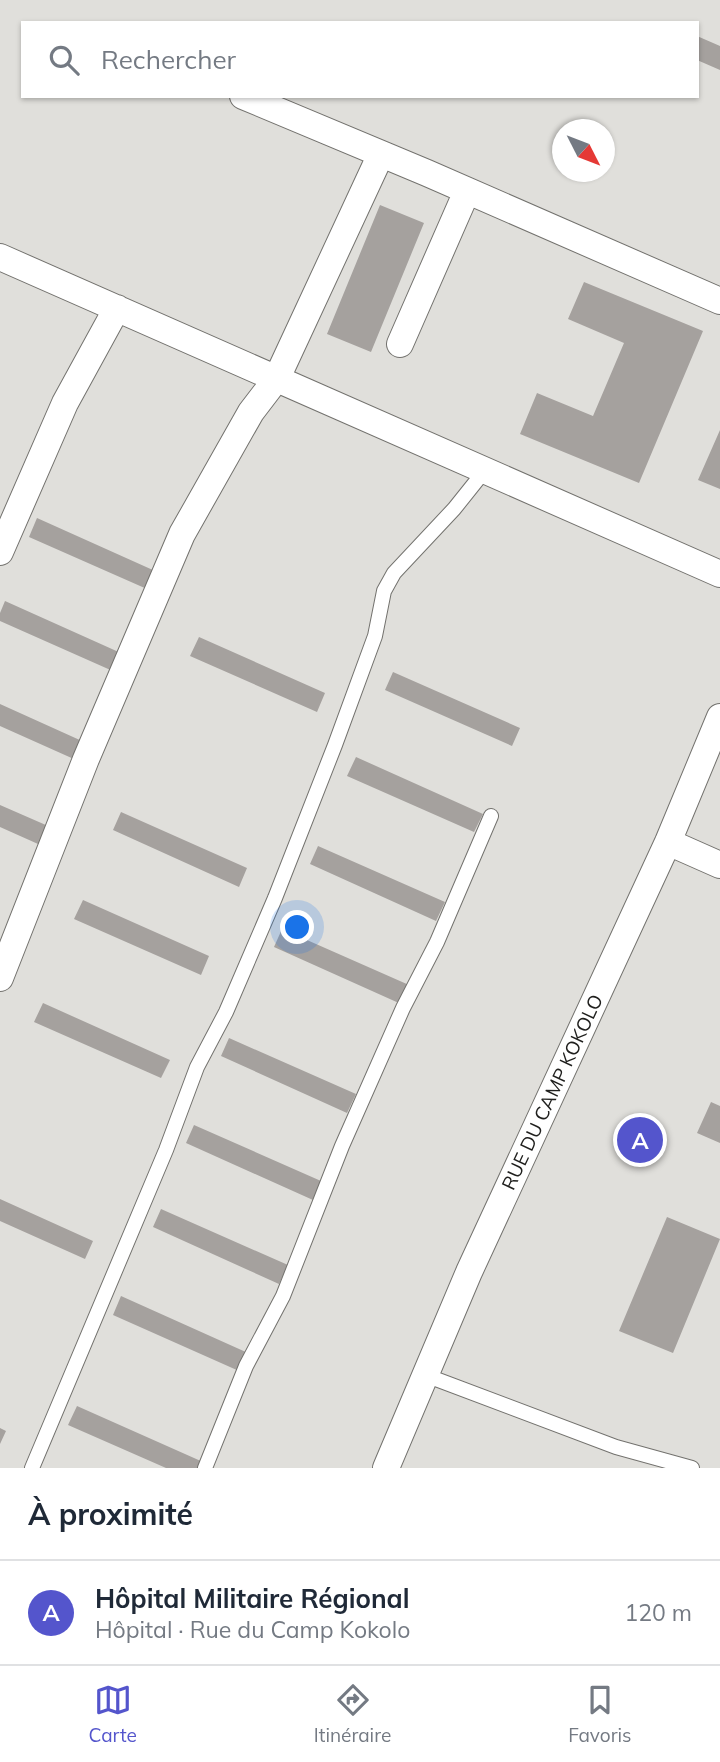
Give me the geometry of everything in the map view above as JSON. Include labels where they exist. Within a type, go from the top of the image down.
[{"type":"street","points":[[248,98],[720,301]]},
{"type":"street","points":[[0,978],[81,771],[181,534],[251,411],[277,378],[381,154]]},
{"type":"street","points":[[400,344],[467,191]]},
{"type":"street","points":[[0,257],[720,574]]},
{"type":"street","points":[[0,552],[65,402],[117,308]]},
{"type":"street","name":"RUE DU CAMP KOKOLO","points":[[386,1468],[469,1272],[668,842],[720,717]]},
{"type":"street","points":[[668,842],[720,865]]},
{"type":"lane","points":[[32,1468],[166,1150],[197,1067],[226,1012],[275,898],[375,636],[384,591],[394,573],[454,509],[486,470]]},
{"type":"lane","points":[[205,1468],[246,1366],[283,1296],[342,1146],[403,1008],[437,942],[491,816]]},
{"type":"lane","points":[[425,1375],[616,1447],[692,1468]]},
{"type":"building","points":[[699,37],[720,46],[720,70],[699,61]]},
{"type":"building","points":[[380,205],[424,223],[371,352],[327,334]]},
{"type":"building","points":[[584,282],[703,331],[639,483],[520,434],[537,393],[593,416],[624,343],[568,319]]},
{"type":"building","points":[[720,430],[720,489],[698,480]]},
{"type":"building","points":[[37,518],[164,575],[156,593],[29,537]]},
{"type":"building","points":[[5,601],[132,658],[124,676],[0,621]]},
{"type":"building","points":[[199,637],[325,693],[317,712],[190,656]]},
{"type":"building","points":[[393,672],[520,728],[512,746],[385,690]]},
{"type":"building","points":[[0,704],[93,746],[85,764],[0,726]]},
{"type":"building","points":[[356,757],[483,814],[474,832],[347,776]]},
{"type":"building","points":[[0,805],[55,829],[47,848],[0,827]]},
{"type":"building","points":[[121,812],[247,868],[239,887],[113,830]]},
{"type":"building","points":[[318,846],[445,902],[436,921],[310,864]]},
{"type":"building","points":[[83,900],[209,956],[201,975],[74,919]]},
{"type":"building","points":[[282,929],[409,985],[401,1004],[274,947]]},
{"type":"building","points":[[43,1003],[170,1060],[161,1078],[34,1022]]},
{"type":"building","points":[[229,1038],[356,1094],[347,1113],[221,1056]]},
{"type":"building","points":[[711,1102],[720,1106],[720,1143],[697,1133]]},
{"type":"building","points":[[194,1125],[321,1181],[313,1200],[186,1143]]},
{"type":"building","points":[[0,1199],[93,1241],[85,1259],[0,1221]]},
{"type":"building","points":[[161,1209],[288,1265],[279,1284],[153,1227]]},
{"type":"building","points":[[667,1217],[720,1239],[673,1353],[619,1331]]},
{"type":"building","points":[[121,1296],[248,1353],[239,1371],[113,1315]]},
{"type":"building","points":[[77,1406],[203,1462],[201,1468],[166,1468],[68,1425]]},
{"type":"building","points":[[0,1428],[6,1431],[0,1444]]},
{"type":"place","name":"Hôpital Militaire Régional","points":[[640,1140]]}]
